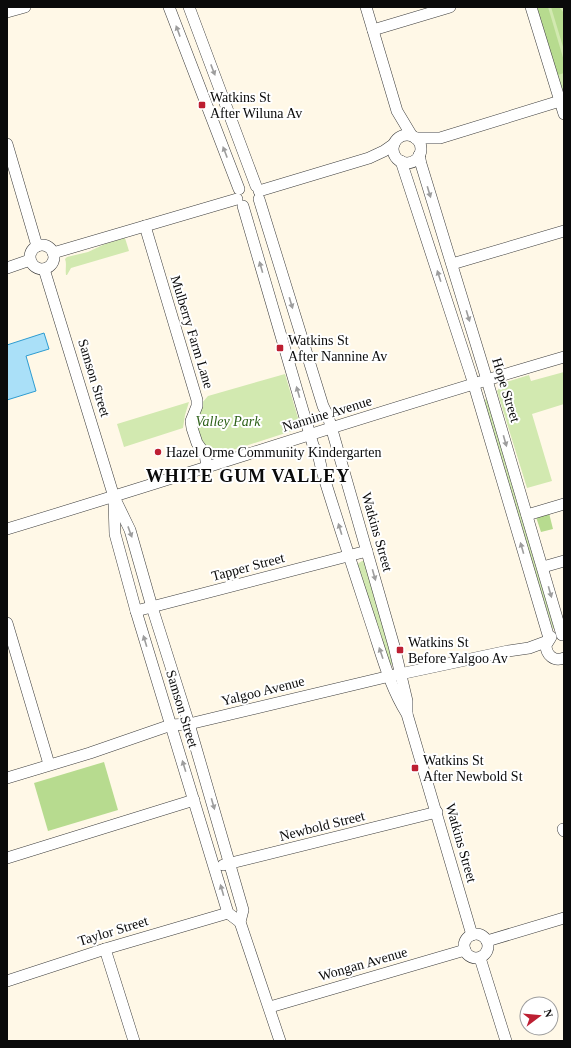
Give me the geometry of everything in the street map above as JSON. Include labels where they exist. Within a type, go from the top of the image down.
[{"type":"street","points":[[7,12],[24,7]]},
{"type":"street","name":"Watkins Street","points":[[170,7],[240,198],[313,446],[319,458],[348,556],[390,676],[399,701],[407,714],[472,935]]},
{"type":"street","name":"Watkins Street","points":[[189,7],[258,192],[323,406],[328,416],[401,674],[408,701],[407,714]]},
{"type":"street","points":[[366,7],[397,111],[420,146],[420,153]]},
{"type":"street","points":[[373,30],[391,26],[450,7]]},
{"type":"street","points":[[531,7],[564,114]]},
{"type":"street","points":[[258,192],[369,158],[384,151],[404,135],[413,137],[440,138],[560,101]]},
{"type":"street","points":[[397,111],[394,152],[399,160]]},
{"type":"street","points":[[369,158],[411,162],[440,138]]},
{"type":"street","points":[[7,144],[37,246]]},
{"type":"street","name":"Hope Street","points":[[420,153],[421,164],[563,635]]},
{"type":"street","name":"Hope Street","points":[[399,160],[473,383],[548,640]]},
{"type":"street","points":[[53,253],[240,198],[247,184],[258,192]]},
{"type":"street","points":[[240,198],[252,206],[256,204],[258,192]]},
{"type":"street","name":"Mulberry Farm Lane","points":[[144,226],[197,400],[197,406],[191,421],[192,428],[197,443],[205,454],[207,467]]},
{"type":"street","points":[[452,264],[564,231]]},
{"type":"street","points":[[37,246],[47,246],[51,249],[54,258],[49,267],[44,269],[36,267],[30,260],[31,252],[37,246]]},
{"type":"street","points":[[7,268],[30,260]]},
{"type":"street","name":"Samson Street","points":[[44,269],[114,497],[130,530],[152,607],[189,724],[243,910],[240,922],[270,1007],[280,1041]]},
{"type":"street","name":"Nannine Avenue","points":[[7,528],[114,497],[473,383],[564,357]]},
{"type":"street","name":"Samson Street","points":[[114,497],[115,534],[136,611],[228,913]]},
{"type":"street","points":[[527,515],[564,504]]},
{"type":"street","name":"Tapper Street","points":[[136,611],[367,551]]},
{"type":"street","points":[[543,567],[564,561]]},
{"type":"street","points":[[7,623],[49,764]]},
{"type":"street","name":"Yalgoo Avenue","points":[[7,778],[49,764],[90,753],[171,725],[189,724],[390,676],[508,651],[530,648],[548,640],[555,635],[563,635]]},
{"type":"street","points":[[547,653],[546,649],[548,640]]},
{"type":"street","name":"Yalgoo Avenue","points":[[530,648],[547,653],[553,658],[560,659]]},
{"type":"street","points":[[560,659],[564,670]]},
{"type":"street","points":[[7,858],[194,800]]},
{"type":"street","name":"Newbold Street","points":[[215,867],[437,812]]},
{"type":"street","points":[[228,913],[240,922]]},
{"type":"street","name":"Taylor Street","points":[[7,980],[105,949],[228,913]]},
{"type":"street","points":[[487,941],[564,918]]},
{"type":"street","points":[[479,934],[487,941],[488,950],[480,958],[472,958],[465,950],[465,943],[472,935],[479,934]]},
{"type":"street","points":[[105,949],[134,1041]]},
{"type":"street","name":"Wongan Avenue","points":[[270,1007],[465,950]]},
{"type":"street","points":[[480,958],[506,1041]]},
{"type":"green space","points":[[537,7],[564,7],[564,96]]},
{"type":"green space","points":[[537,7],[548,7],[564,61],[564,73],[558,75]]},
{"type":"green space","points":[[551,7],[559,7],[564,13],[564,50]]},
{"type":"green space","points":[[125,238],[129,251],[71,268],[66,275],[65,259],[67,257],[88,252],[105,244]]},
{"type":"green space","points":[[564,372],[564,404],[532,414],[552,481],[527,488],[497,391],[503,383],[529,375],[531,381]]},
{"type":"green space","name":"Valley Park","points":[[285,374],[301,428],[214,456],[202,445],[196,430],[201,404],[208,396]]},
{"type":"green space","points":[[488,399],[555,628],[553,629],[480,401]]},
{"type":"green space","points":[[189,402],[183,428],[124,447],[117,424]]},
{"type":"green space","points":[[549,513],[553,529],[541,532],[536,517]]},
{"type":"green space","points":[[364,561],[394,664],[390,665],[356,565]]},
{"type":"green space","points":[[104,762],[118,810],[48,831],[34,783]]},
{"type":"water","points":[[44,333],[49,349],[26,356],[36,391],[7,400],[7,345]]},
{"type":"place","name":"Watkins St After Wiluna Av","points":[[202,105]]},
{"type":"place","name":"Watkins St After Nannine Av","points":[[280,348]]},
{"type":"place","name":"Hazel Orme Community Kindergarten","points":[[158,452]]},
{"type":"place","name":"Watkins St Before Yalgoo Av","points":[[400,650]]},
{"type":"place","name":"Watkins St After Newbold St","points":[[415,768]]},
{"type":"district","name":"WHITE GUM VALLEY","points":[[248,476]]}]
